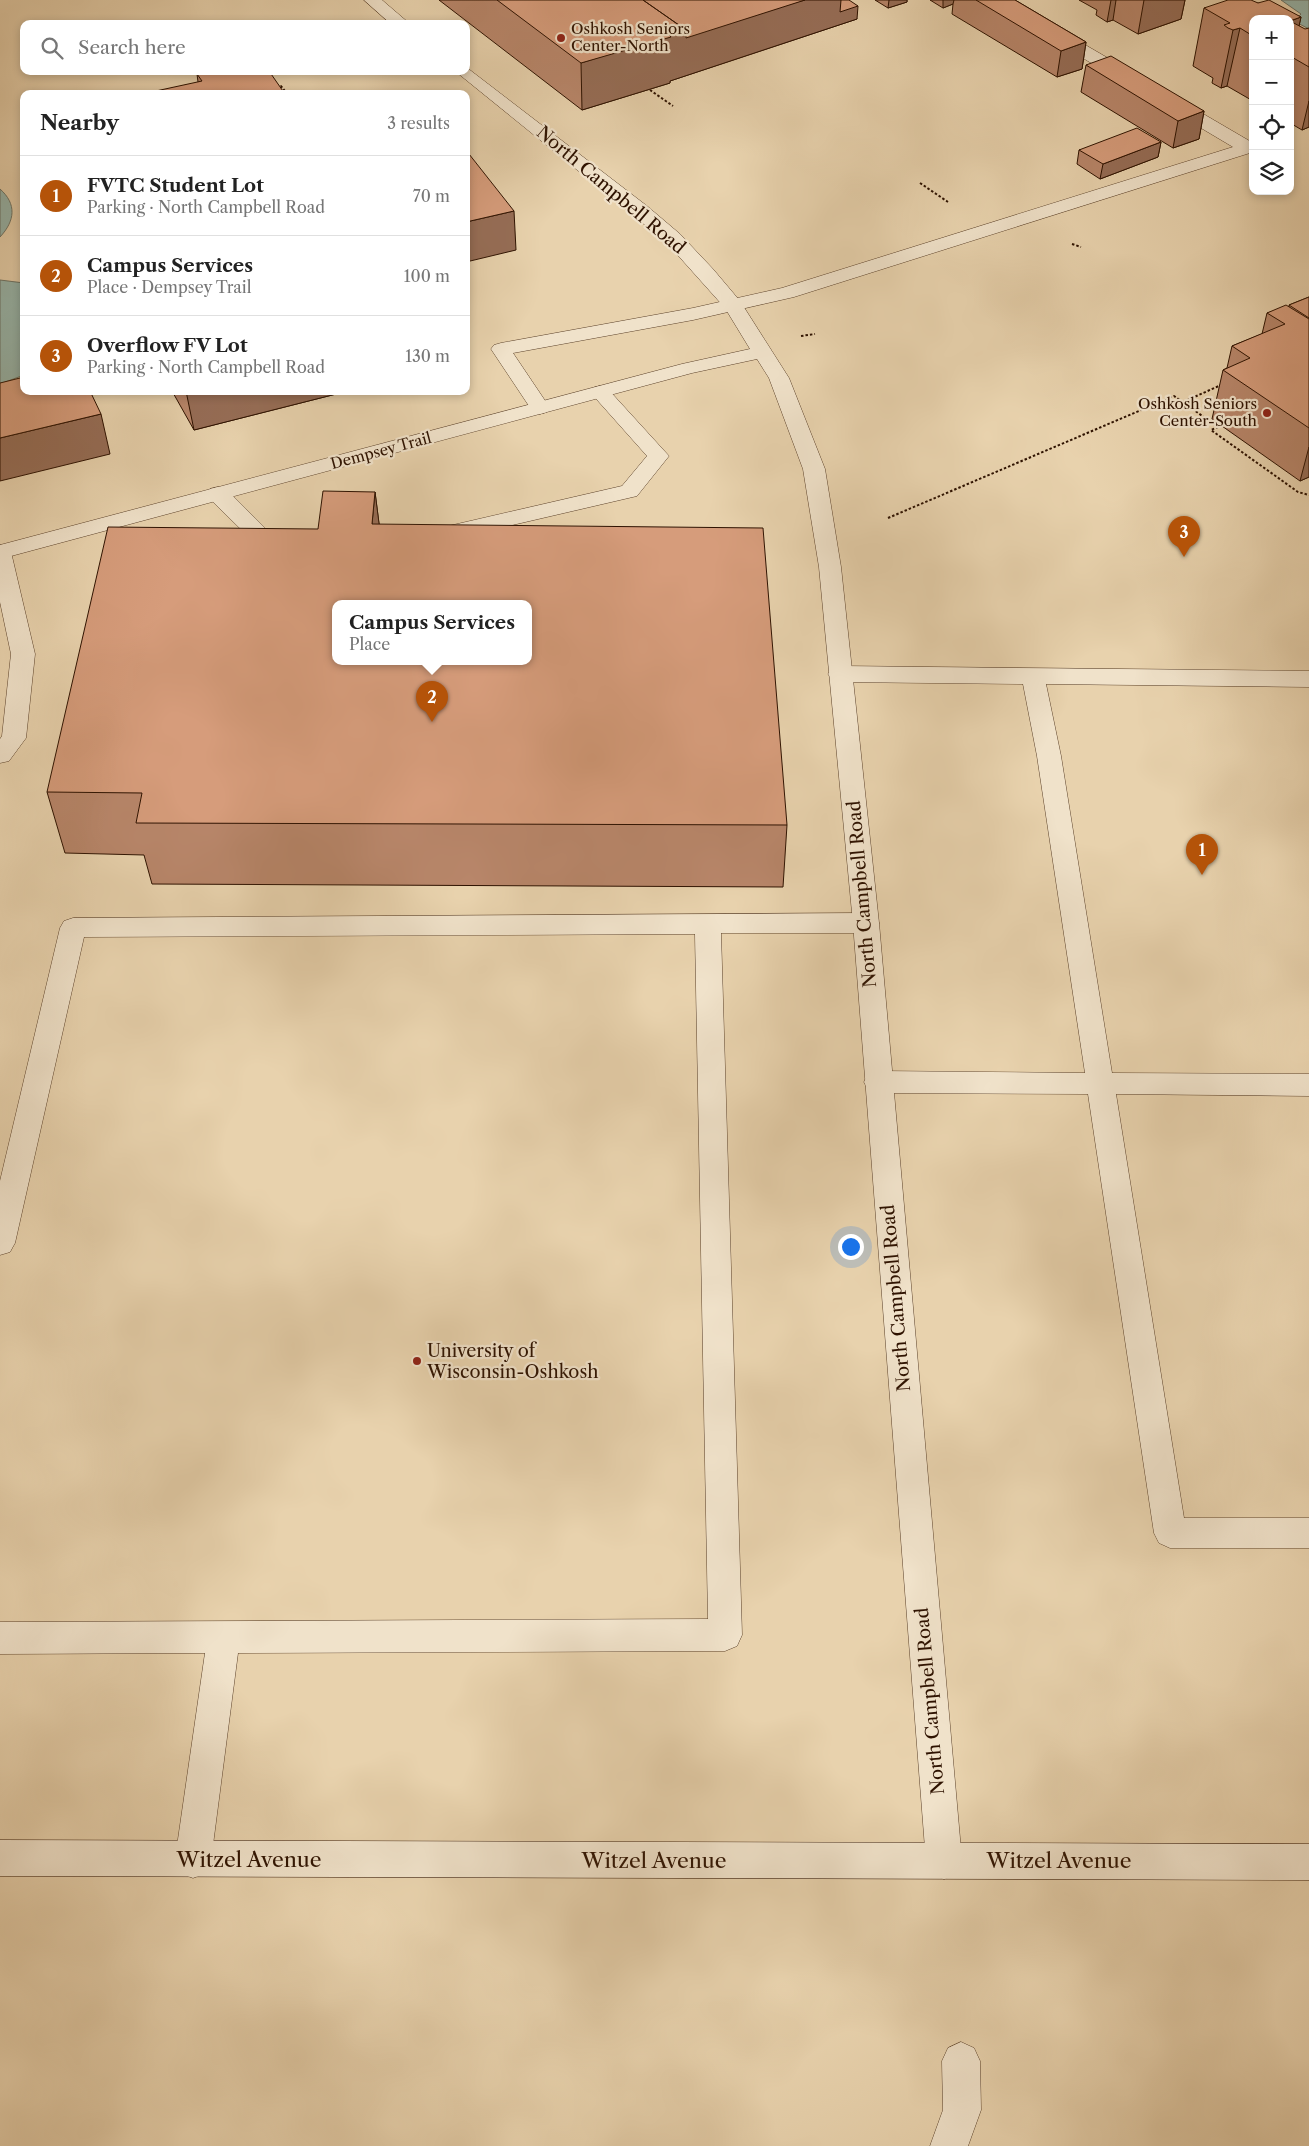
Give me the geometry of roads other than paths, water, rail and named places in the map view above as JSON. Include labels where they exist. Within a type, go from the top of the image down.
[{"type":"street","points":[[372,0],[397,20]]},
{"type":"street","points":[[540,408],[501,349],[787,293],[1248,148],[996,0]]},
{"type":"street","name":"North Campbell Road","points":[[468,75],[673,238],[733,305],[779,378],[814,469],[830,567],[866,923],[944,1861]]},
{"type":"street","name":"Dempsey Trail","points":[[0,552],[600,392],[762,352]]},
{"type":"street","points":[[424,536],[444,535],[628,491],[658,456],[600,392]]},
{"type":"street","points":[[218,494],[270,545],[299,543]]},
{"type":"street","points":[[0,552],[23,654],[14,738],[0,755]]},
{"type":"street","points":[[840,674],[1309,679]]},
{"type":"street","points":[[1033,676],[1050,756],[1170,1533],[1309,1533]]},
{"type":"street","points":[[0,1243],[73,928],[866,923]]},
{"type":"street","points":[[0,1638],[725,1635],[708,924]]},
{"type":"street","points":[[878,1082],[1309,1085]]},
{"type":"street","points":[[192,1860],[224,1636]]},
{"type":"street","name":"Witzel Avenue","points":[[0,1858],[1309,1862]]},
{"type":"street","points":[[950,2146],[962,2110],[962,2061]]},
{"type":"water","points":[[1281,0],[1309,0],[1309,29],[1294,21],[1294,18],[1301,14]]},
{"type":"water","points":[[0,189],[9,201],[12,213],[9,225],[0,237]]},
{"type":"water","points":[[0,280],[20,282],[20,376],[0,384]]},
{"type":"place","name":"Oshkosh Seniors Center-North","points":[[561,38]]},
{"type":"place","name":"Oshkosh Seniors Center-South","points":[[1267,413]]},
{"type":"place","name":"Overflow FV Lot","points":[[1184,557]]},
{"type":"place","name":"Campus Services","points":[[432,722]]},
{"type":"place","name":"FVTC Student Lot","points":[[1202,875]]},
{"type":"place","name":"University of Wisconsin-Oshkosh","points":[[417,1361]]}]
